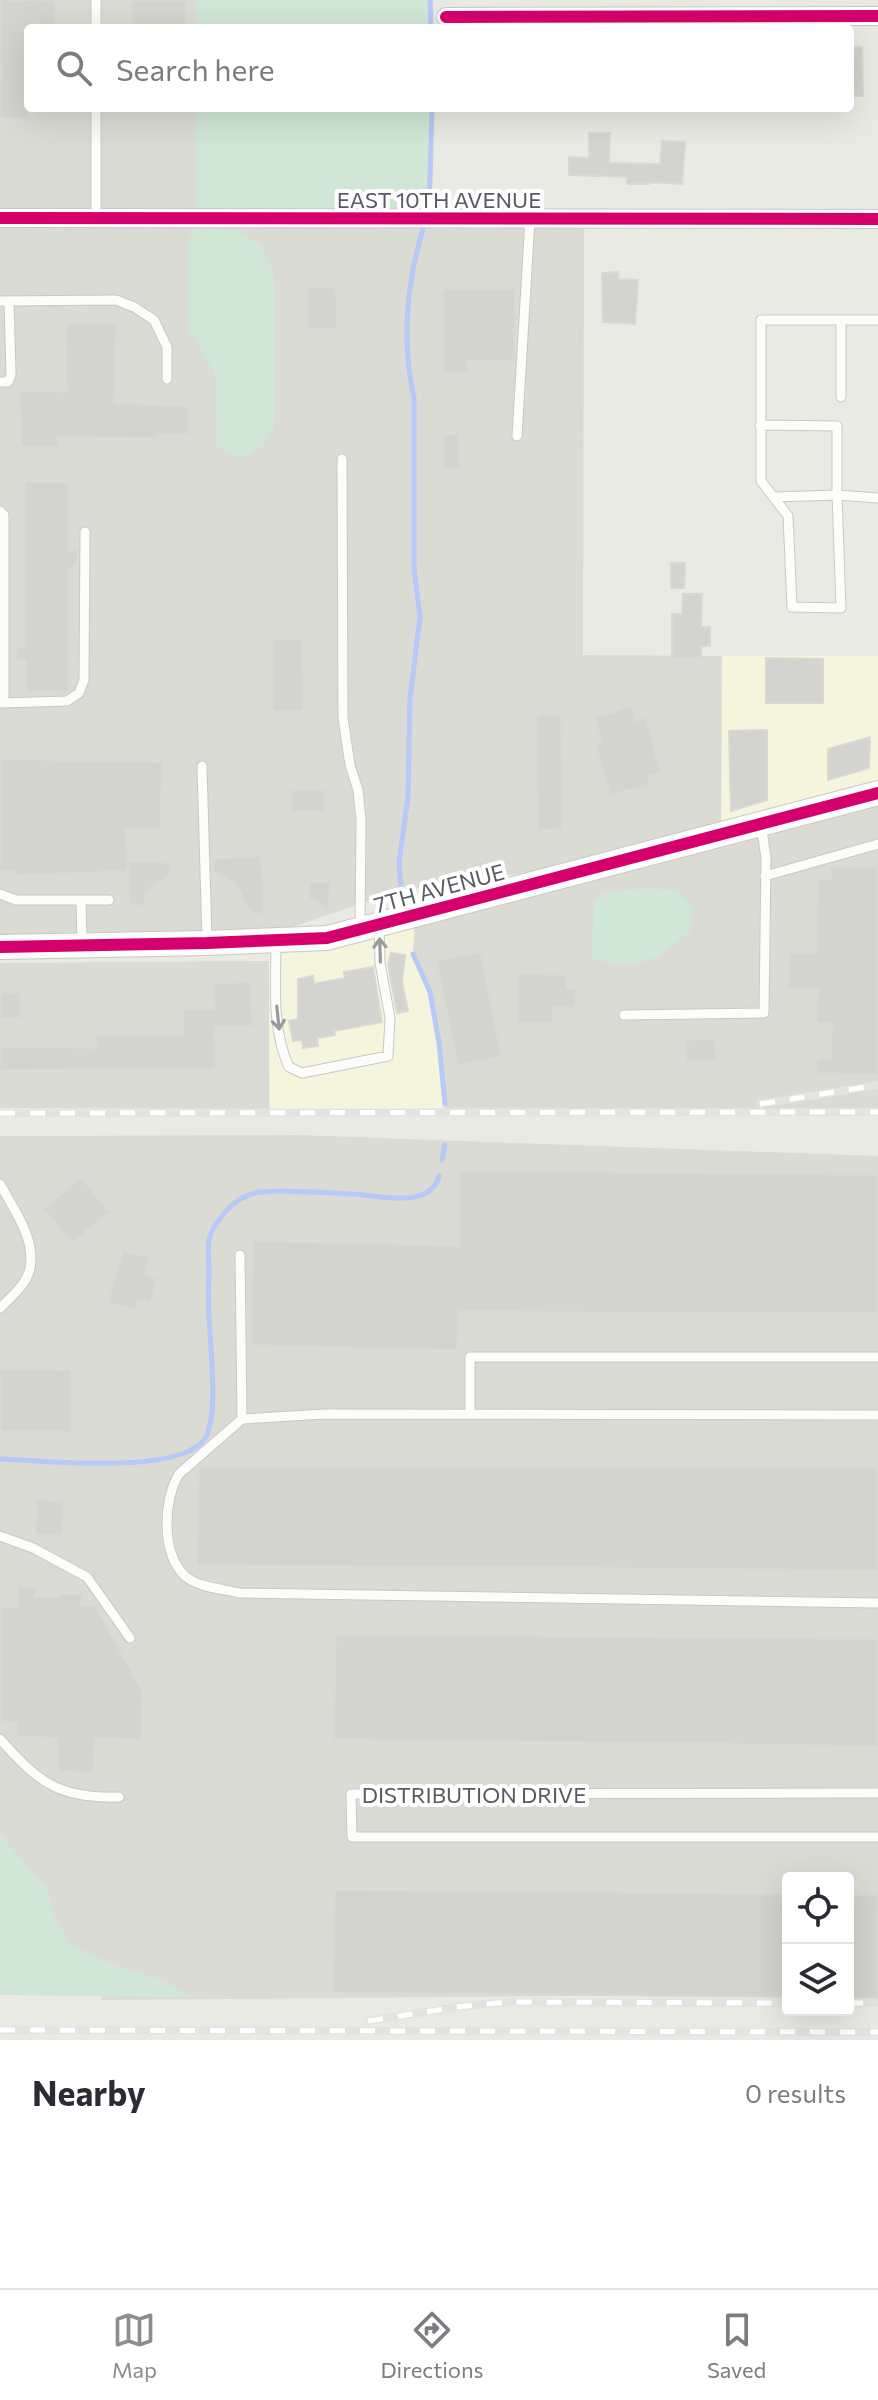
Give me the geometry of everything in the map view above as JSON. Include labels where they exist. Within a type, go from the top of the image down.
[{"type":"street","points":[[446,17],[556,8],[878,16]]},
{"type":"street","name":"EAST 10TH AVENUE","points":[[0,218],[878,219]]},
{"type":"street","name":"7TH AVENUE","points":[[0,947],[327,938],[878,793]]},
{"type":"lane","points":[[96,0],[96,24]]},
{"type":"lane","points":[[96,112],[96,218]]},
{"type":"lane","points":[[517,436],[530,219]]},
{"type":"lane","points":[[0,382],[8,382],[11,375],[5,301],[116,300],[134,307],[154,320],[167,347],[167,379]]},
{"type":"lane","points":[[760,425],[837,426],[841,608],[792,607],[788,516],[761,481],[760,425],[761,320],[878,320]]},
{"type":"lane","points":[[841,320],[841,397]]},
{"type":"lane","points":[[276,940],[276,1010],[281,1044],[289,1067],[302,1073],[388,1056],[390,1018],[370,927],[358,790],[350,765],[343,718],[342,459]]},
{"type":"lane","points":[[774,497],[837,495],[878,498]]},
{"type":"lane","points":[[0,511],[4,515],[2,703],[67,701],[79,693],[84,680],[85,532]]},
{"type":"lane","points":[[202,766],[207,943]]},
{"type":"lane","points":[[624,1015],[764,1013],[765,876],[761,824]]},
{"type":"lane","points":[[765,876],[878,844]]},
{"type":"lane","points":[[0,894],[16,900],[109,900]]},
{"type":"lane","points":[[81,900],[82,947]]},
{"type":"lane","points":[[0,1184],[30,1247],[30,1268],[20,1289],[0,1308]]},
{"type":"lane","points":[[240,1255],[242,1419]]},
{"type":"lane","points":[[470,1414],[470,1357],[878,1357]]},
{"type":"lane","points":[[878,1415],[324,1414],[242,1419],[187,1466],[172,1485],[168,1508],[169,1544],[175,1562],[186,1578],[239,1593],[878,1603]]},
{"type":"lane","points":[[0,1536],[33,1548],[87,1577],[130,1638]]},
{"type":"lane","points":[[0,1739],[27,1768],[56,1790],[95,1798],[119,1797]]},
{"type":"lane","name":"DISTRIBUTION DRIVE","points":[[878,1793],[351,1794],[352,1837],[878,1837]]},
{"type":"shaded area","points":[[0,0],[196,0],[196,24],[24,24],[24,112],[196,112],[196,214],[0,213]]},
{"type":"shaded area","points":[[196,0],[430,0],[431,24],[196,24]]},
{"type":"shaded area","points":[[196,112],[432,112],[429,213],[196,214]]},
{"type":"shaded area","points":[[0,225],[584,225],[583,655],[722,656],[721,834],[602,862],[401,890],[278,932],[0,935]]},
{"type":"shaded area","points":[[197,225],[238,233],[257,243],[270,264],[274,280],[274,427],[265,444],[240,459],[217,447],[215,373],[188,329],[188,240]]},
{"type":"shaded area","points":[[722,656],[878,656],[878,792],[721,834]]},
{"type":"shaded area","points":[[878,795],[878,1110],[446,1112],[430,992],[413,954],[415,918]]},
{"type":"shaded area","points":[[647,888],[678,891],[693,909],[691,931],[656,956],[635,964],[592,958],[594,903],[603,893]]},
{"type":"shaded area","points":[[415,918],[413,954],[430,992],[445,1104],[441,1108],[420,1110],[270,1110],[269,942]]},
{"type":"shaded area","points":[[269,961],[269,1109],[0,1108],[0,963]]},
{"type":"shaded area","points":[[297,1135],[878,1156],[878,1995],[854,1994],[854,1872],[782,1872],[782,1994],[101,2000],[101,1985],[0,1883],[0,1136]]},
{"type":"shaded area","points":[[0,1834],[47,1890],[55,1917],[70,1944],[120,1968],[158,1978],[191,1997],[0,1995]]},
{"type":"building","points":[[1,0],[55,0],[55,24],[24,24],[24,112],[28,112],[28,118],[0,118]]},
{"type":"building","points":[[132,0],[186,0],[186,24],[132,24]]},
{"type":"building","points":[[854,47],[862,47],[863,96],[854,96]]},
{"type":"building","points":[[589,133],[610,133],[609,163],[660,164],[662,141],[685,142],[682,184],[627,184],[627,177],[569,175],[569,157],[589,158]]},
{"type":"building","points":[[618,272],[618,279],[638,280],[635,324],[603,322],[602,273]]},
{"type":"building","points":[[307,287],[336,287],[337,329],[308,329]]},
{"type":"building","points":[[443,289],[515,289],[514,361],[467,361],[467,373],[443,373]]},
{"type":"building","points":[[116,323],[114,403],[189,407],[189,434],[159,434],[159,438],[58,437],[58,447],[21,446],[20,391],[67,392],[66,324]]},
{"type":"building","points":[[458,434],[460,469],[444,469],[443,435]]},
{"type":"building","points":[[25,482],[68,482],[69,550],[77,550],[77,565],[69,568],[69,691],[26,691],[26,660],[17,660],[17,647],[25,647]]},
{"type":"building","points":[[671,563],[685,563],[684,588],[671,588]]},
{"type":"building","points":[[683,594],[702,594],[701,627],[710,627],[710,646],[701,646],[701,658],[672,658],[672,614],[682,614]]},
{"type":"building","points":[[272,639],[302,639],[303,710],[273,711]]},
{"type":"building","points":[[766,658],[823,659],[823,703],[766,703]]},
{"type":"building","points":[[631,706],[635,721],[646,718],[660,772],[649,775],[649,784],[610,795],[596,745],[602,744],[596,718]]},
{"type":"building","points":[[537,715],[561,715],[562,829],[538,830]]},
{"type":"building","points":[[767,730],[767,800],[731,811],[729,731]]},
{"type":"building","points":[[870,737],[869,768],[828,780],[828,749]]},
{"type":"building","points":[[0,759],[162,762],[160,829],[126,829],[127,871],[15,875],[15,871],[0,870]]},
{"type":"building","points":[[292,790],[325,790],[325,811],[292,811]]},
{"type":"building","points":[[261,856],[264,913],[254,914],[247,907],[236,883],[214,872],[213,859]]},
{"type":"building","points":[[128,861],[170,863],[170,874],[145,891],[145,906],[130,903]]},
{"type":"building","points":[[831,867],[878,867],[878,1074],[816,1073],[817,1059],[831,1059],[832,1023],[817,1023],[818,989],[789,988],[790,952],[817,953],[818,879],[831,879]]},
{"type":"building","points":[[309,882],[330,882],[328,910],[310,900]]},
{"type":"building","points":[[480,952],[501,1056],[458,1065],[437,961]]},
{"type":"building","points":[[391,953],[405,955],[402,982],[408,1011],[397,1013],[388,964]]},
{"type":"building","points":[[373,967],[382,1022],[334,1031],[335,1035],[317,1038],[318,1046],[303,1048],[302,1040],[293,1041],[289,1021],[298,1019],[298,979],[313,976],[314,984],[345,978],[344,972]]},
{"type":"building","points":[[518,974],[566,975],[566,989],[576,989],[576,1008],[553,1007],[553,1023],[518,1023]]},
{"type":"building","points":[[251,982],[252,1026],[214,1026],[215,1068],[0,1070],[0,1047],[96,1048],[96,1035],[184,1035],[183,1009],[215,1009],[214,984]]},
{"type":"building","points":[[0,992],[20,993],[20,1018],[0,1018]]},
{"type":"building","points":[[715,1039],[716,1061],[686,1061],[686,1040]]},
{"type":"building","points":[[460,1171],[878,1175],[878,1313],[458,1312],[457,1350],[251,1345],[253,1241],[459,1246]]},
{"type":"building","points":[[81,1178],[109,1212],[72,1243],[44,1209]]},
{"type":"building","points":[[123,1251],[149,1258],[144,1275],[157,1279],[150,1302],[138,1299],[135,1310],[108,1302]]},
{"type":"building","points":[[0,1369],[71,1370],[71,1432],[0,1431]]},
{"type":"building","points":[[199,1467],[878,1468],[878,1570],[197,1565]]},
{"type":"building","points":[[37,1500],[63,1501],[62,1535],[36,1534]]},
{"type":"building","points":[[18,1586],[35,1587],[34,1597],[82,1594],[81,1606],[95,1606],[142,1691],[141,1739],[94,1738],[93,1772],[58,1771],[58,1738],[17,1736],[17,1722],[0,1721],[0,1607],[18,1607]]},
{"type":"building","points":[[336,1635],[878,1639],[878,1746],[334,1739]]},
{"type":"building","points":[[335,1890],[782,1894],[782,1997],[333,1992]]},
{"type":"building","points":[[854,1895],[878,1895],[878,1998],[854,1998]]},
{"type":"waterway","points":[[430,0],[431,24]]},
{"type":"waterway","points":[[429,214],[432,112]]},
{"type":"waterway","points":[[401,890],[399,863],[408,796],[410,699],[420,617],[414,569],[414,398],[407,332],[410,288],[425,223]]},
{"type":"waterway","points":[[413,954],[430,992],[445,1104]]},
{"type":"waterway","points":[[442,1160],[445,1145]]},
{"type":"waterway","points":[[0,1459],[141,1462],[192,1449],[206,1437],[212,1413],[209,1240],[215,1226],[232,1205],[262,1192],[414,1197],[434,1187],[439,1176]]},
{"type":"railway","points":[[760,1104],[878,1085]]},
{"type":"railway","points":[[0,1113],[878,1112]]},
{"type":"railway","points":[[368,2021],[508,2002],[782,2003]]},
{"type":"railway","points":[[854,2003],[878,2003]]},
{"type":"railway","points":[[0,2030],[878,2032]]},
{"type":"cycle path","points":[[446,17],[878,16]]},
{"type":"cycle path","points":[[0,218],[878,219]]},
{"type":"cycle path","points":[[0,947],[327,938],[878,793]]}]
